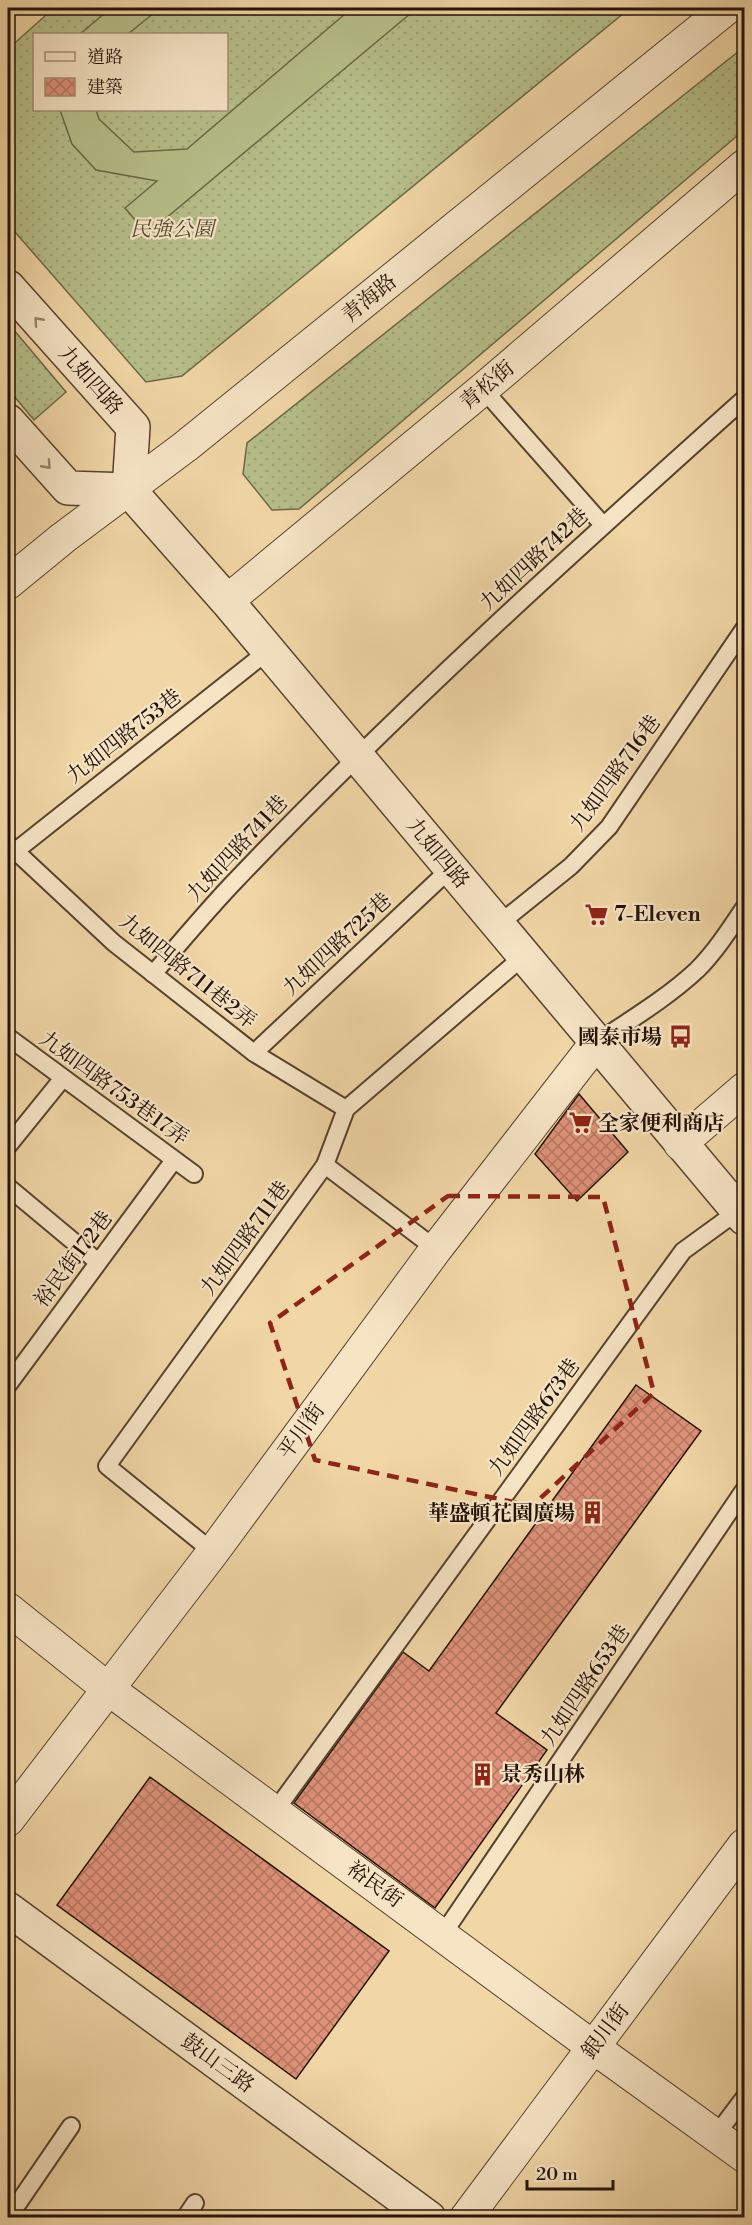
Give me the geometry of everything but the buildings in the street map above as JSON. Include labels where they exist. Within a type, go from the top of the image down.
[{"type":"street","name":"青海路","points":[[8,583],[63,538],[186,446],[727,8]]},
{"type":"street","name":"青松街","points":[[227,602],[744,166]]},
{"type":"street","name":"九如四路","points":[[8,287],[133,427],[129,490],[227,602],[450,869],[499,924],[741,1215]]},
{"type":"street","points":[[8,421],[68,488],[129,490]]},
{"type":"street","name":"平川街","points":[[8,1820],[213,1552],[436,1249],[596,1043]]},
{"type":"street","points":[[680,1144],[744,1089]]},
{"type":"street","name":"裕民街","points":[[8,1609],[107,1688],[744,2156]]},
{"type":"street","name":"銀川街","points":[[466,2217],[744,1845]]},
{"type":"street","name":"鼓山三路","points":[[8,1909],[429,2217]]},
{"type":"lane","points":[[483,388],[603,525]]},
{"type":"lane","name":"九如四路742巷","points":[[357,756],[603,525],[744,399]]},
{"type":"lane","name":"九如四路716巷","points":[[499,924],[572,866],[609,827],[744,629]]},
{"type":"lane","name":"九如四路753巷","points":[[10,851],[268,651]]},
{"type":"lane","name":"九如四路741巷","points":[[153,974],[236,880],[357,756]]},
{"type":"lane","name":"九如四路711巷2弄","points":[[10,851],[114,943],[254,1053],[346,1109]]},
{"type":"lane","name":"九如四路725巷","points":[[254,1053],[450,869]]},
{"type":"lane","points":[[596,1043],[640,1013],[697,969],[723,939],[744,908]]},
{"type":"lane","name":"九如四路711巷","points":[[213,1552],[107,1466],[325,1165],[346,1109],[525,955]]},
{"type":"lane","name":"九如四路753巷17弄","points":[[8,1038],[194,1174]]},
{"type":"lane","points":[[8,1146],[63,1078]]},
{"type":"lane","name":"裕民街172巷","points":[[8,1385],[13,1367],[98,1262],[174,1160]]},
{"type":"lane","points":[[325,1165],[436,1249]]},
{"type":"lane","points":[[8,1187],[98,1262]]},
{"type":"lane","name":"九如四路673巷","points":[[275,1810],[683,1251],[741,1215]]},
{"type":"lane","name":"九如四路653巷","points":[[443,1934],[744,1490]]},
{"type":"lane","points":[[716,2135],[744,2098]]},
{"type":"lane","points":[[8,2217],[71,2126]]},
{"type":"lane","points":[[185,2217],[195,2204]]},
{"type":"highlighted area","points":[[448,1196],[603,1197],[654,1393],[532,1506],[315,1460],[270,1323]]},
{"type":"green space","name":"民強公園","points":[[54,8],[630,8],[182,376],[146,382],[8,224],[8,49]]},
{"type":"green space","points":[[111,8],[160,8],[129,33],[81,33]]},
{"type":"green space","points":[[352,8],[417,8],[147,234],[125,208],[157,181],[96,170],[72,144],[60,111],[96,111],[99,119],[134,152],[187,149]]},
{"type":"green space","points":[[744,47],[744,130],[299,509],[272,510],[243,474],[247,443]]},
{"type":"green space","points":[[8,323],[66,392],[34,420],[8,389]]},
{"type":"place","name":"7-Eleven","points":[[596,914]]},
{"type":"place","name":"國泰市場","points":[[680,1037]]},
{"type":"place","name":"全家便利商店","points":[[580,1123]]},
{"type":"place","name":"華盛頓花園廣場","points":[[593,1513]]},
{"type":"place","name":"景秀山林","points":[[483,1774]]}]
